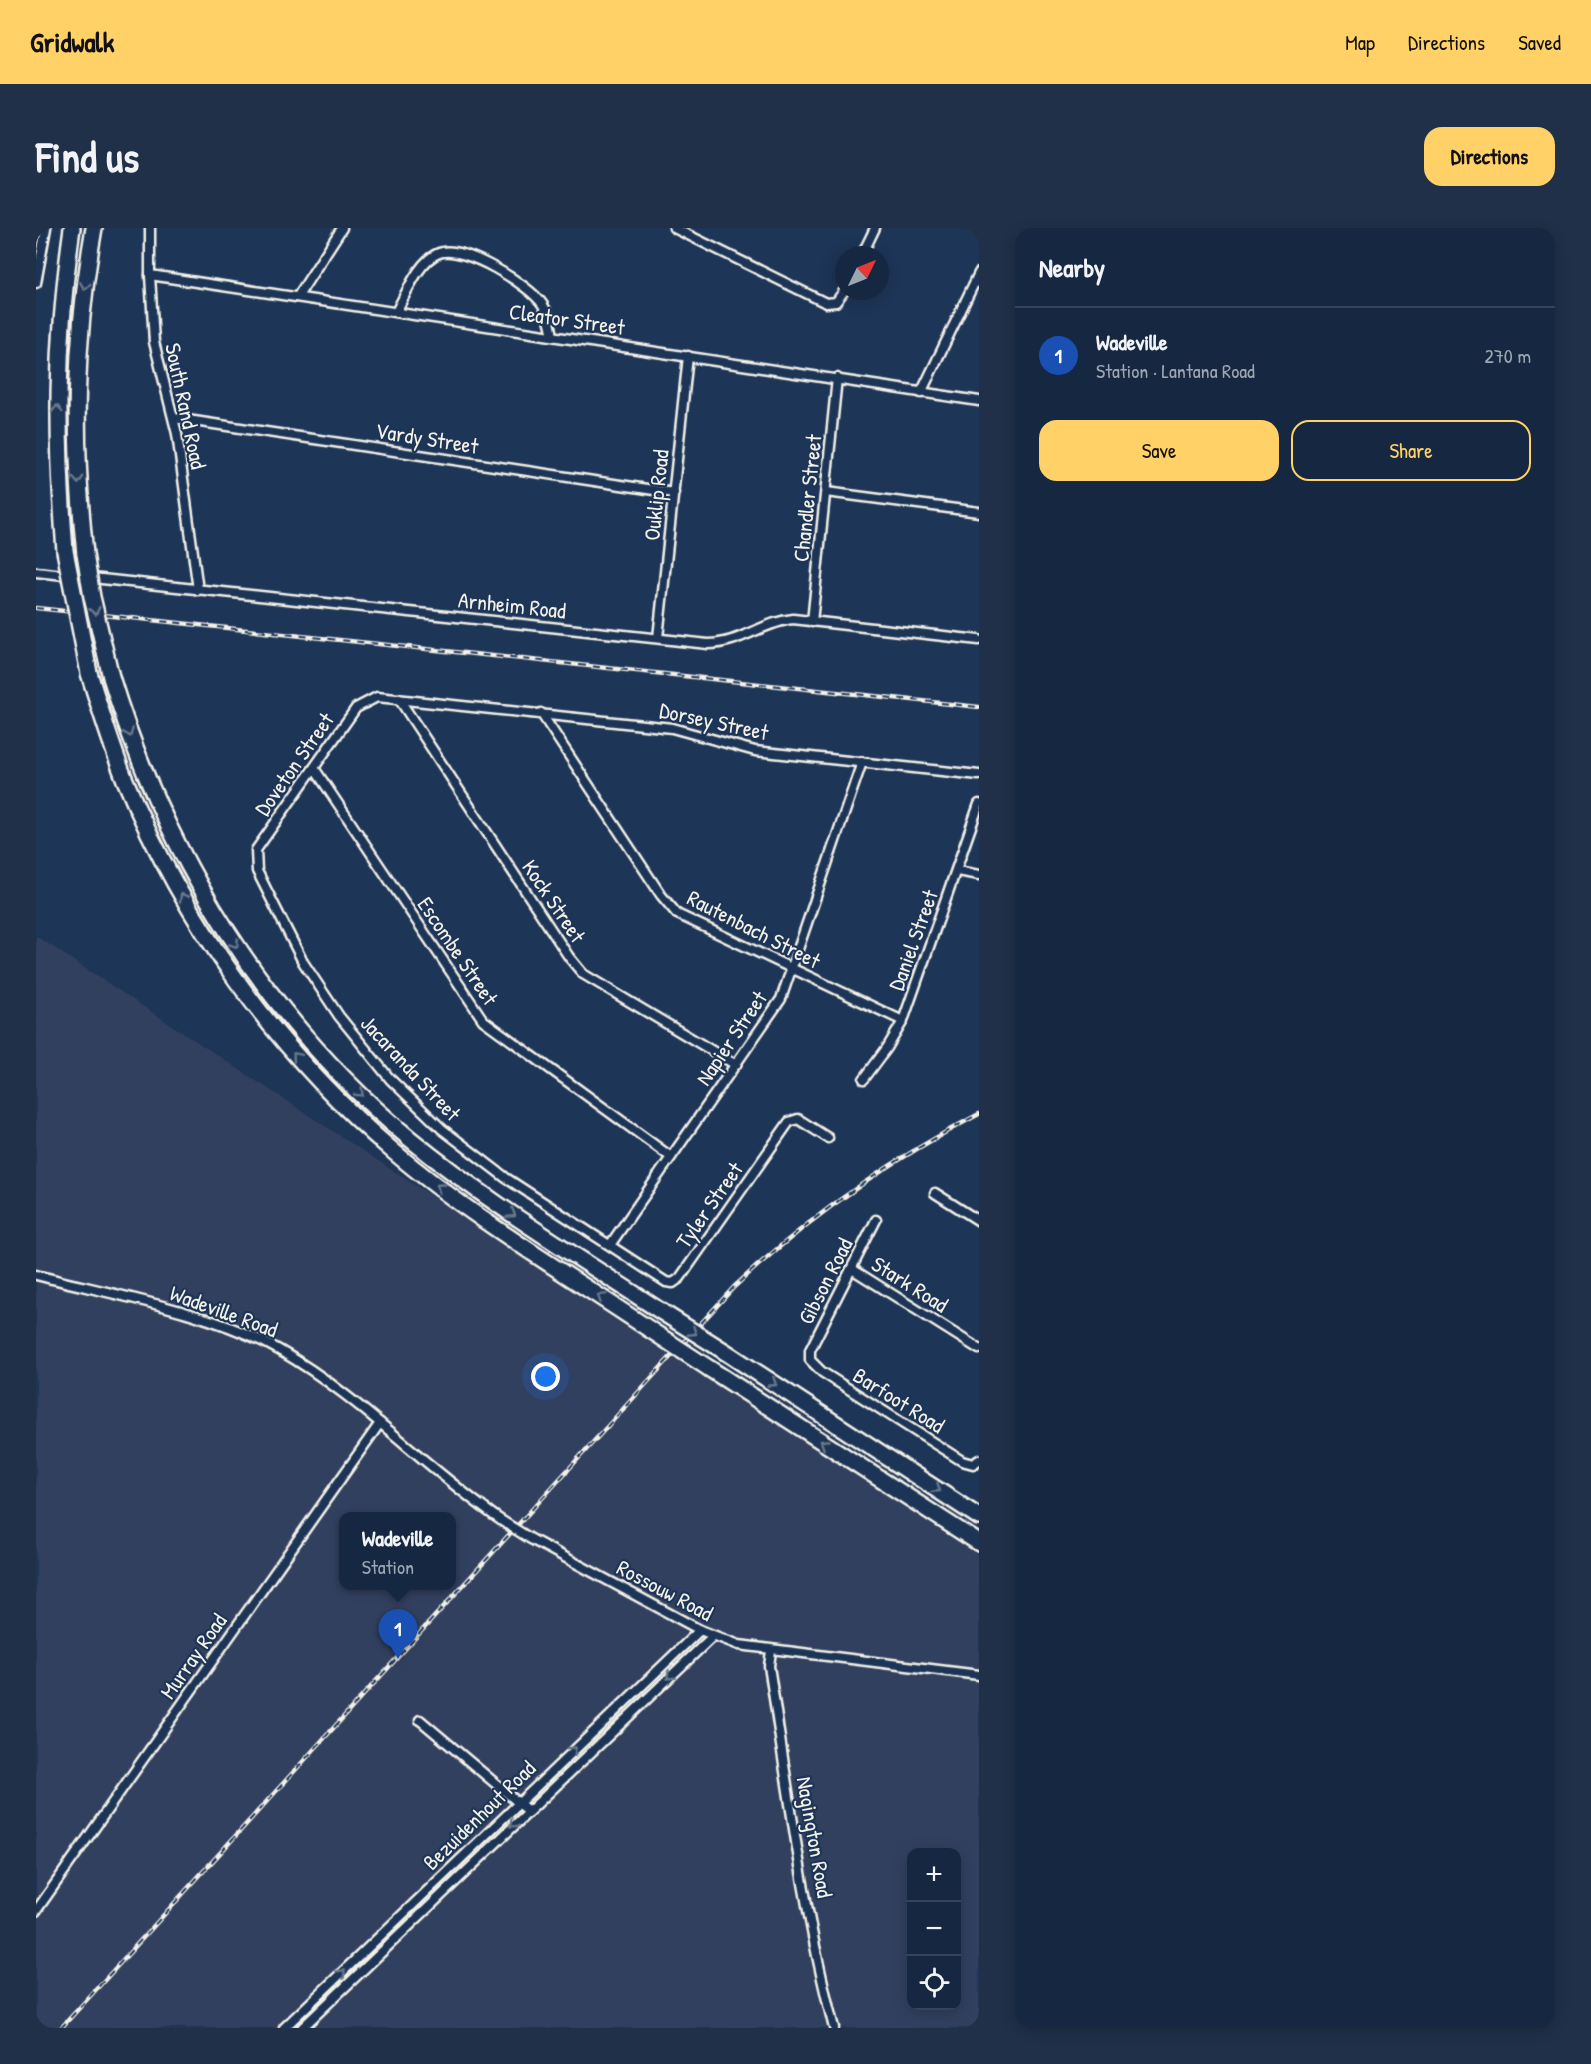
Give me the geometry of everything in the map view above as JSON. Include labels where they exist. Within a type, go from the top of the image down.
[{"type":"highway","points":[[72,228],[61,311],[57,385],[59,477],[65,551],[89,673],[125,779],[177,887],[235,979],[302,1063],[369,1129],[436,1185],[710,1369],[979,1543]]},
{"type":"highway","points":[[94,228],[77,360],[78,485],[92,597],[111,677],[143,770],[193,876],[249,964],[316,1048],[360,1094],[450,1170],[498,1205],[979,1517]]},
{"type":"highway","points":[[855,1463],[979,1555]]},
{"type":"street","points":[[36,280],[46,228]]},
{"type":"street","name":"South Rand Road","points":[[150,228],[154,342],[174,418],[198,590]]},
{"type":"street","points":[[298,296],[342,228]]},
{"type":"street","points":[[674,228],[820,301],[832,304],[836,300]]},
{"type":"street","points":[[866,246],[875,228]]},
{"type":"street","points":[[396,312],[428,261],[440,252],[461,252],[529,290],[544,306],[553,336]]},
{"type":"street","points":[[921,393],[979,273]]},
{"type":"street","name":"Cleator Street","points":[[150,275],[979,401]]},
{"type":"street","name":"Ouklip Road","points":[[658,638],[688,356]]},
{"type":"street","name":"Chandler Street","points":[[812,622],[837,378]]},
{"type":"street","name":"Vardy Street","points":[[174,418],[674,493]]},
{"type":"street","points":[[826,492],[979,512]]},
{"type":"street","name":"Arnheim Road","points":[[36,572],[718,644],[738,640],[784,620],[979,639]]},
{"type":"street","name":"Dorsey Street","points":[[369,699],[399,699],[672,728],[755,751],[979,775]]},
{"type":"street","name":"Doveton Street","points":[[255,856],[260,843],[356,708],[369,699]]},
{"type":"street","name":"Kock Street","points":[[399,699],[569,957],[583,974],[736,1065]]},
{"type":"street","name":"Rautenbach Street","points":[[541,713],[673,910],[682,918],[903,1022]]},
{"type":"street","name":"Napier Street","points":[[610,1245],[777,1006],[792,969],[862,762]]},
{"type":"street","name":"Escombe Street","points":[[314,768],[483,1020],[671,1157]]},
{"type":"street","name":"Daniel Street","points":[[864,1079],[888,1048],[903,1022],[979,804]]},
{"type":"street","name":"Jacaranda Street","points":[[255,856],[261,880],[303,962],[339,1017],[390,1079],[442,1129],[470,1152],[516,1185],[610,1245]]},
{"type":"street","points":[[957,871],[979,875]]},
{"type":"street","name":"Tyler Street","points":[[610,1245],[666,1282],[673,1282],[686,1269],[789,1122],[798,1119],[828,1138]]},
{"type":"street","points":[[935,1193],[979,1221]]},
{"type":"street","name":"Gibson Road","points":[[810,1360],[810,1350],[876,1220]]},
{"type":"street","name":"Stark Road","points":[[852,1269],[979,1349]]},
{"type":"street","name":"Wadeville Road","points":[[36,1275],[171,1310],[243,1332],[279,1350],[311,1371],[380,1423]]},
{"type":"street","name":"Barfoot Road","points":[[810,1360],[822,1372],[962,1461],[976,1462]]},
{"type":"street","name":"Rossouw Road","points":[[380,1423],[466,1496],[502,1521],[531,1539],[712,1636],[739,1645],[771,1651],[979,1675]]},
{"type":"street","name":"Murray Road","points":[[36,1911],[380,1423]]},
{"type":"street","name":"Bezuidenhout Road","points":[[284,2028],[700,1630]]},
{"type":"street","name":"Bezuidenhout Road","points":[[302,2028],[527,1810],[712,1636]]},
{"type":"street","name":"Nagington Road","points":[[771,1651],[769,1666],[788,1789],[817,1954],[834,2028]]},
{"type":"street","points":[[613,1712],[622,1720]]},
{"type":"street","points":[[420,1720],[527,1810]]},
{"type":"street","points":[[454,1865],[462,1873]]},
{"type":"street","points":[[328,1986],[336,1995]]},
{"type":"shaded area","points":[[36,936],[979,1556],[979,2028],[36,2028]]},
{"type":"railway","points":[[36,608],[979,707]]},
{"type":"railway","points":[[61,2028],[734,1287],[791,1237],[850,1192],[913,1151],[979,1114]]},
{"type":"place","name":"Wadeville","points":[[398,1659]]}]
